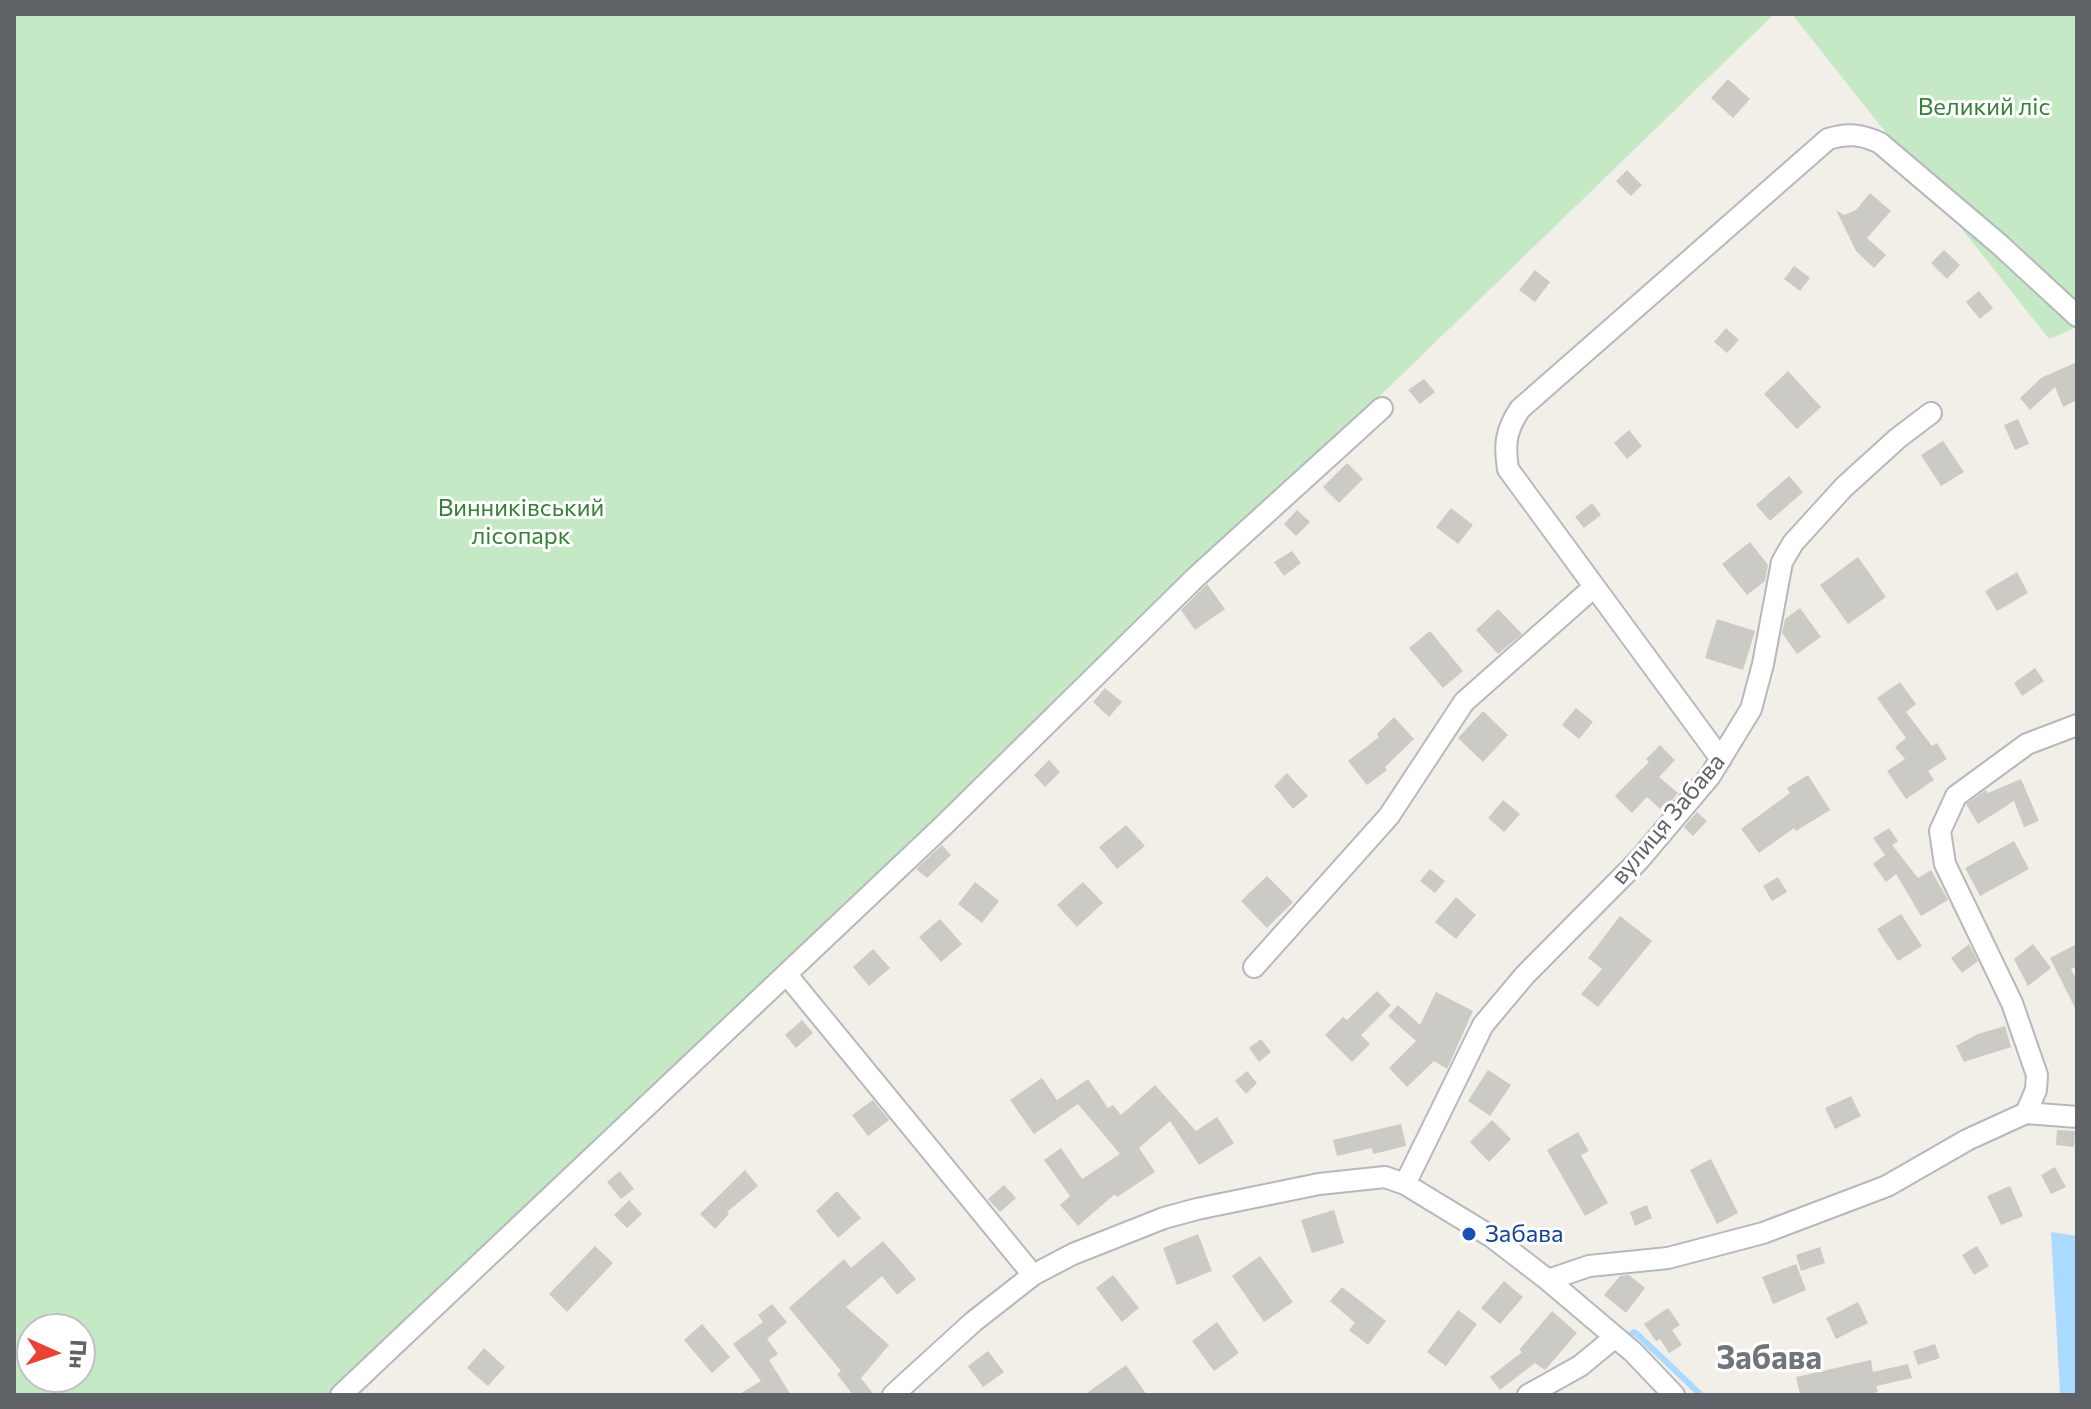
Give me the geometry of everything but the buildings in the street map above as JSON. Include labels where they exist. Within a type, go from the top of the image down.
[{"type":"street","points":[[1721,759],[1508,469],[1504,446],[1509,425],[1520,409],[1828,139],[1846,134],[1864,135],[1880,143],[1999,244],[2077,316]]},
{"type":"street","points":[[341,1395],[943,826],[1196,577],[1382,408]]},
{"type":"street","name":"вулиця Забава","points":[[1405,1184],[1483,1025],[1525,975],[1639,860],[1721,759],[1751,709],[1763,664],[1782,562],[1793,543],[1844,487],[1931,413]]},
{"type":"street","points":[[1254,967],[1389,816],[1464,702],[1594,587]]},
{"type":"street","points":[[2026,1113],[2036,1090],[2037,1075],[2012,1003],[1945,864],[1940,831],[1956,796],[2027,744],[2077,725]]},
{"type":"street","points":[[787,975],[1033,1275]]},
{"type":"street","points":[[1548,1280],[1589,1266],[1668,1258],[1763,1233],[1887,1186],[1967,1140],[2026,1113],[2077,1117]]},
{"type":"street","points":[[893,1395],[973,1322],[1033,1275],[1073,1254],[1164,1218],[1197,1209],[1319,1184],[1385,1177],[1405,1184],[1492,1237],[1621,1343],[1674,1395]]},
{"type":"street","points":[[1528,1395],[1621,1343]]},
{"type":"green space","name":"Винниківський лісопарк","points":[[14,14],[1774,14],[674,1080],[339,1395],[14,1395]]},
{"type":"green space","name":"Великий ліс","points":[[1792,14],[2077,14],[2077,327],[2049,339]]},
{"type":"water","points":[[2051,1232],[2077,1236],[2077,1395],[2061,1395],[2060,1392]]},
{"type":"waterway","points":[[1623,1339],[1634,1332],[1637,1334],[1701,1395]]},
{"type":"place","name":"Забава","points":[[1469,1234]]},
{"type":"district","name":"Забава","points":[[1769,1358]]}]
